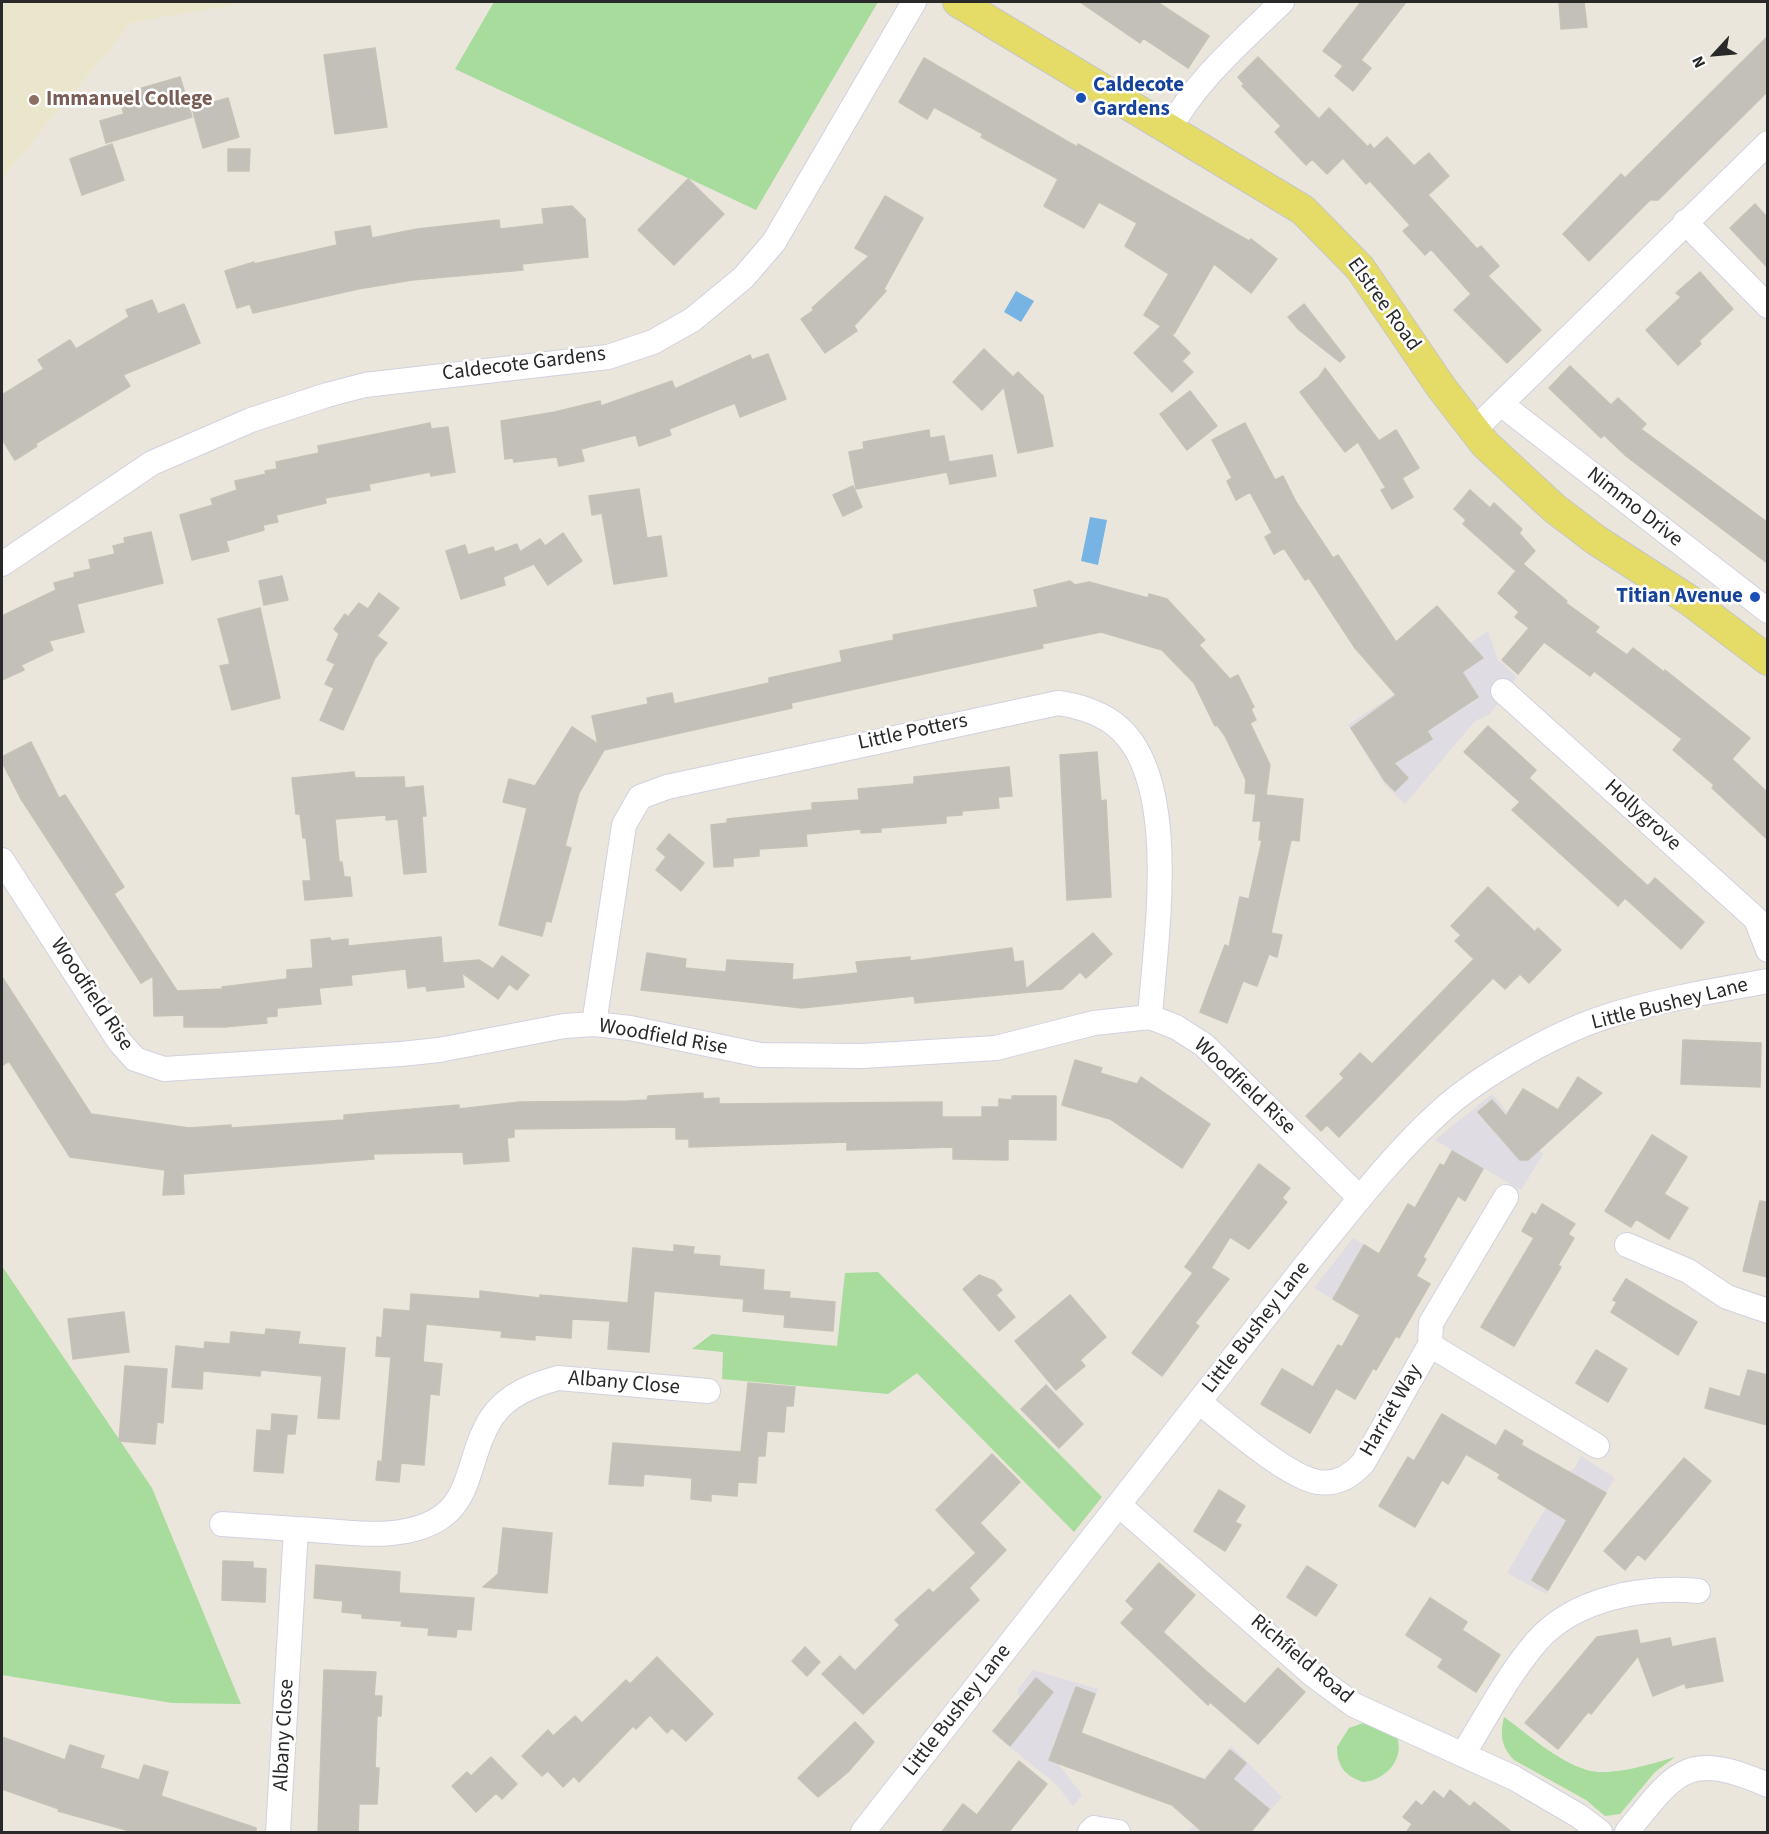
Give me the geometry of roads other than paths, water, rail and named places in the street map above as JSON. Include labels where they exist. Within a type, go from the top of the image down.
[{"type":"main road","name":"Elstree Road","points":[[958,2],[1303,210],[1360,268],[1473,431],[1554,508],[1596,540],[1689,600],[1767,660]]},
{"type":"street","name":"Caldecote Gardens","points":[[2,564],[152,463],[251,420],[365,385],[608,357],[653,342],[692,320],[743,278],[774,242],[800,202],[914,2]]},
{"type":"street","points":[[1169,130],[1184,104],[1211,71],[1282,2]]},
{"type":"street","points":[[1473,431],[1767,142]]},
{"type":"street","points":[[1685,222],[1767,306]]},
{"type":"street","name":"Nimmo Drive","points":[[1501,404],[1767,611]]},
{"type":"street","name":"Hollygrove","points":[[1503,691],[1756,919],[1767,950]]},
{"type":"street","name":"Little Potters","points":[[594,1024],[624,825],[640,797],[667,787],[1058,703],[1082,708],[1113,723],[1140,756],[1149,773],[1156,814],[1159,885],[1150,1017]]},
{"type":"street","name":"Woodfield Rise","points":[[2,860],[119,1041],[135,1059],[149,1066],[190,1069],[401,1054],[438,1050],[564,1026],[594,1024],[630,1028],[760,1055],[862,1056],[996,1048],[1094,1023],[1150,1017],[1176,1027],[1204,1045],[1360,1198]]},
{"type":"street","name":"Little Bushey Lane","points":[[863,1833],[1360,1198],[1442,1110],[1478,1082],[1520,1057],[1597,1020],[1707,992],[1767,981]]},
{"type":"street","name":"Harriet Way","points":[[1199,1402],[1255,1447],[1305,1479],[1332,1482],[1353,1473],[1363,1463],[1430,1345],[1431,1323],[1506,1197]]},
{"type":"street","points":[[1627,1245],[1688,1271],[1727,1298],[1767,1311]]},
{"type":"street","name":"Harriet Way","points":[[1430,1345],[1597,1446]]},
{"type":"street","name":"Albany Close","points":[[222,1524],[390,1533],[423,1526],[440,1517],[462,1496],[482,1436],[493,1415],[521,1390],[558,1378],[708,1391]]},
{"type":"street","name":"Richfield Road","points":[[1119,1505],[1329,1688],[1354,1705],[1464,1753],[1514,1778],[1580,1816],[1600,1833]]},
{"type":"street","name":"Albany Close","points":[[278,1833],[296,1528]]},
{"type":"street","points":[[1464,1753],[1513,1672],[1538,1639],[1564,1619],[1591,1604],[1634,1593],[1673,1589],[1698,1591]]},
{"type":"street","points":[[1627,1833],[1667,1784],[1684,1773],[1701,1767],[1722,1767],[1767,1785]]},
{"type":"street","points":[[1090,1833],[1094,1828],[1118,1833]]},
{"type":"water","points":[[1016,291],[1034,301],[1021,322],[1004,312]]},
{"type":"water","points":[[1090,517],[1107,520],[1098,565],[1081,561]]},
{"type":"place","name":"Caldecote Gardens","points":[[1081,98]]},
{"type":"place","name":"Immanuel College","points":[[34,100]]},
{"type":"place","name":"Titian Avenue","points":[[1755,597]]}]
